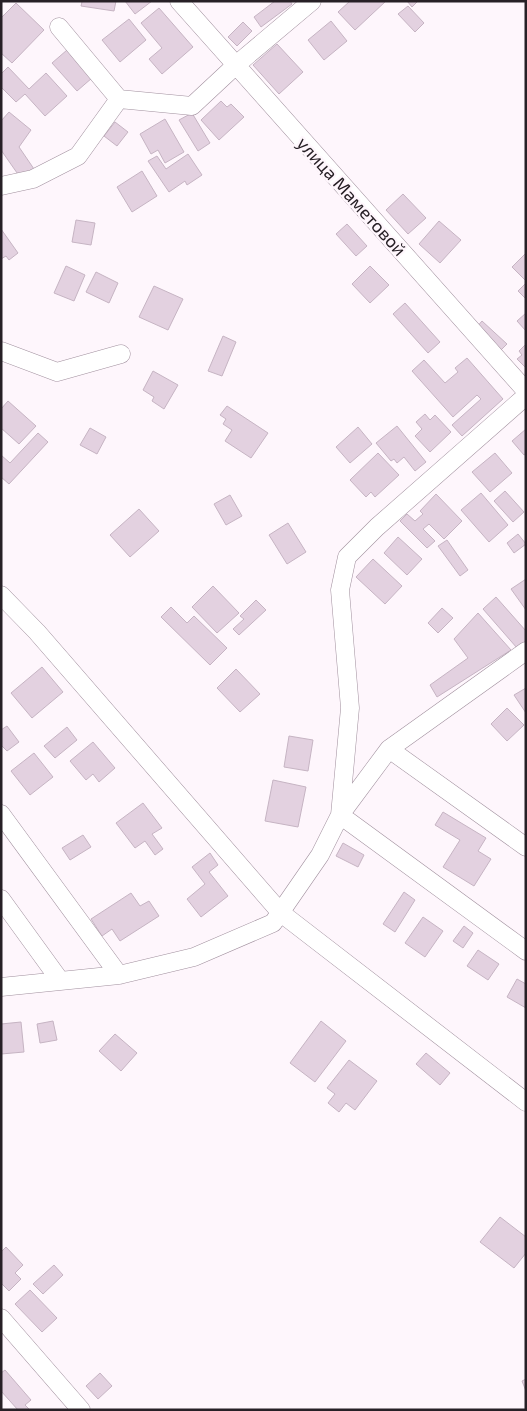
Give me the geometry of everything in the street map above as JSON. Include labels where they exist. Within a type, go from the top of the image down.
[{"type":"street","name":"улица Маметовой","points":[[179,1],[526,391]]},
{"type":"street","points":[[59,27],[119,99],[192,106],[236,65],[312,1]]},
{"type":"street","points":[[1,186],[34,179],[78,156],[119,99]]},
{"type":"street","points":[[1,351],[57,372],[120,354]]},
{"type":"street","points":[[340,815],[350,708],[340,590],[347,558],[377,527],[526,396]]},
{"type":"street","points":[[1,594],[37,632],[281,913],[526,1102]]},
{"type":"street","points":[[1,986],[59,979],[119,975],[194,957],[273,923],[320,855],[340,815],[389,749],[526,651]]},
{"type":"street","points":[[389,749],[526,847]]},
{"type":"street","points":[[1,814],[119,975]]},
{"type":"street","points":[[340,815],[526,951]]},
{"type":"street","points":[[1,899],[59,979]]},
{"type":"street","points":[[1,1318],[81,1410]]},
{"type":"building","points":[[80,1],[116,1],[114,11],[81,6],[82,2]]},
{"type":"building","points":[[125,1],[152,1],[135,14]]},
{"type":"building","points":[[275,1],[290,1],[292,4],[261,27],[254,17]]},
{"type":"building","points":[[350,1],[386,1],[355,30],[338,12]]},
{"type":"building","points":[[407,1],[418,1],[412,7]]},
{"type":"building","points":[[16,3],[44,30],[12,63],[1,53],[1,18]]},
{"type":"building","points":[[408,6],[424,23],[415,32],[398,14]]},
{"type":"building","points":[[159,8],[193,47],[162,74],[149,59],[162,48],[141,23]]},
{"type":"building","points":[[129,19],[146,40],[120,62],[102,40]]},
{"type":"building","points":[[331,21],[347,41],[324,60],[308,40]]},
{"type":"building","points":[[243,22],[252,31],[237,46],[228,37]]},
{"type":"building","points":[[277,44],[303,72],[279,94],[253,65]]},
{"type":"building","points":[[67,50],[92,78],[77,91],[52,63]]},
{"type":"building","points":[[8,67],[29,89],[46,73],[67,96],[45,116],[25,94],[16,102],[1,87],[1,74]]},
{"type":"building","points":[[221,101],[227,107],[231,104],[244,117],[219,140],[201,120]]},
{"type":"building","points":[[9,112],[31,130],[19,147],[34,169],[22,180],[1,150],[1,121]]},
{"type":"building","points":[[192,113],[210,143],[198,151],[179,120]]},
{"type":"building","points":[[165,119],[184,152],[165,163],[158,150],[151,154],[140,134]]},
{"type":"building","points":[[115,122],[128,132],[117,146],[104,136]]},
{"type":"building","points":[[188,154],[202,175],[187,185],[185,181],[169,192],[148,161],[157,156],[166,169]]},
{"type":"building","points":[[142,171],[157,196],[132,212],[117,187]]},
{"type":"building","points":[[403,194],[426,218],[408,234],[386,210]]},
{"type":"building","points":[[76,220],[95,223],[91,245],[72,242]]},
{"type":"building","points":[[439,221],[461,240],[440,263],[419,244]]},
{"type":"building","points":[[347,224],[367,246],[356,256],[336,234]]},
{"type":"building","points":[[1,229],[18,253],[9,260],[6,256],[1,259]]},
{"type":"building","points":[[526,255],[526,281],[512,267]]},
{"type":"building","points":[[66,266],[85,275],[74,301],[54,293]]},
{"type":"building","points":[[370,266],[389,285],[370,303],[352,284]]},
{"type":"building","points":[[96,272],[118,283],[109,303],[86,292]]},
{"type":"building","points":[[526,285],[526,299],[518,291]]},
{"type":"building","points":[[154,286],[183,299],[168,330],[139,317]]},
{"type":"building","points":[[405,303],[440,342],[428,353],[393,314]]},
{"type":"building","points":[[526,313],[526,331],[517,321]]},
{"type":"building","points":[[482,321],[507,344],[500,351],[475,329]]},
{"type":"building","points":[[223,336],[236,342],[222,376],[208,371]]},
{"type":"building","points":[[526,344],[526,368],[517,359],[522,355],[519,351]]},
{"type":"building","points":[[467,358],[503,399],[462,436],[452,425],[481,399],[477,395],[453,417],[412,371],[424,360],[445,383],[458,372],[455,368]]},
{"type":"building","points":[[153,371],[178,385],[164,409],[152,401],[154,397],[143,390]]},
{"type":"building","points":[[8,401],[36,426],[19,444],[1,428],[1,409]]},
{"type":"building","points":[[227,406],[268,433],[251,458],[225,441],[232,430],[223,424],[226,419],[220,415]]},
{"type":"building","points":[[425,414],[430,420],[435,415],[451,432],[430,452],[415,436],[422,429],[416,422]]},
{"type":"building","points":[[397,426],[426,462],[415,471],[404,457],[397,463],[394,459],[391,461],[376,443]]},
{"type":"building","points":[[358,427],[372,444],[350,463],[336,447]]},
{"type":"building","points":[[90,428],[106,437],[97,454],[80,445]]},
{"type":"building","points":[[526,429],[526,454],[524,455],[512,441]]},
{"type":"building","points":[[38,433],[48,442],[9,484],[1,477],[1,455],[10,463]]},
{"type":"building","points":[[378,453],[399,475],[375,497],[371,492],[366,497],[350,480]]},
{"type":"building","points":[[495,453],[512,473],[490,492],[472,472]]},
{"type":"building","points":[[505,491],[524,512],[513,522],[494,501]]},
{"type":"building","points":[[481,493],[508,525],[489,542],[461,510]]},
{"type":"building","points":[[436,494],[462,521],[444,539],[429,524],[423,529],[435,541],[427,548],[400,521],[407,514],[415,521],[423,514],[420,511]]},
{"type":"building","points":[[230,495],[242,516],[226,525],[214,504]]},
{"type":"building","points":[[139,509],[159,531],[130,557],[110,535]]},
{"type":"building","points":[[288,523],[306,552],[287,564],[269,535]]},
{"type":"building","points":[[518,534],[526,544],[514,553],[507,543]]},
{"type":"building","points":[[398,537],[422,559],[407,575],[384,553]]},
{"type":"building","points":[[447,540],[468,570],[460,576],[438,546]]},
{"type":"building","points":[[373,559],[402,586],[385,604],[356,577]]},
{"type":"building","points":[[526,579],[526,610],[511,589]]},
{"type":"building","points":[[213,586],[239,613],[217,633],[192,607]]},
{"type":"building","points":[[496,597],[526,631],[526,641],[517,648],[483,609]]},
{"type":"building","points":[[256,600],[266,610],[239,635],[233,629],[244,619],[240,616]]},
{"type":"building","points":[[171,607],[187,623],[194,616],[227,648],[210,665],[161,617]]},
{"type":"building","points":[[442,608],[453,618],[438,633],[428,623]]},
{"type":"building","points":[[478,613],[511,650],[437,697],[430,685],[468,658],[454,639]]},
{"type":"building","points":[[42,667],[63,692],[32,718],[11,693]]},
{"type":"building","points":[[236,669],[260,694],[240,712],[217,688]]},
{"type":"building","points":[[526,688],[526,713],[514,695]]},
{"type":"building","points":[[507,708],[524,725],[507,741],[491,724]]},
{"type":"building","points":[[7,726],[19,742],[7,751],[1,745],[1,730]]},
{"type":"building","points":[[67,727],[77,740],[55,758],[44,746]]},
{"type":"building","points":[[289,736],[313,740],[308,771],[284,767]]},
{"type":"building","points":[[93,742],[115,768],[99,782],[93,774],[86,780],[70,761]]},
{"type":"building","points":[[34,753],[53,777],[30,795],[11,771]]},
{"type":"building","points":[[273,780],[306,787],[298,827],[265,821]]},
{"type":"building","points":[[143,803],[162,828],[152,834],[163,849],[155,855],[145,841],[135,848],[116,823]]},
{"type":"building","points":[[443,812],[486,838],[478,851],[491,859],[474,886],[443,867],[460,840],[435,825]]},
{"type":"building","points":[[83,835],[91,847],[70,860],[62,848]]},
{"type":"building","points":[[343,843],[364,855],[358,867],[336,856]]},
{"type":"building","points":[[210,853],[218,865],[209,872],[228,896],[201,917],[187,899],[205,884],[192,867]]},
{"type":"building","points":[[404,892],[415,900],[395,932],[383,924]]},
{"type":"building","points":[[131,893],[140,906],[149,901],[159,916],[120,941],[112,929],[102,936],[91,919]]},
{"type":"building","points":[[423,917],[443,931],[425,957],[405,943]]},
{"type":"building","points":[[464,926],[473,933],[463,948],[453,941]]},
{"type":"building","points":[[478,950],[499,964],[488,980],[467,966]]},
{"type":"building","points":[[517,979],[526,984],[526,1008],[507,997]]},
{"type":"building","points":[[53,1021],[57,1040],[40,1043],[37,1024]]},
{"type":"building","points":[[321,1021],[346,1041],[315,1082],[290,1063]]},
{"type":"building","points":[[21,1022],[24,1052],[1,1054],[1,1024]]},
{"type":"building","points":[[115,1034],[137,1053],[121,1071],[99,1051]]},
{"type":"building","points":[[426,1053],[450,1073],[440,1085],[416,1064]]},
{"type":"building","points":[[349,1060],[377,1081],[355,1110],[346,1103],[339,1112],[328,1103],[335,1094],[327,1088]]},
{"type":"building","points":[[500,1217],[526,1237],[526,1253],[514,1268],[480,1242]]},
{"type":"building","points":[[6,1247],[23,1265],[15,1273],[21,1279],[9,1291],[1,1283],[1,1252]]},
{"type":"building","points":[[54,1265],[63,1275],[43,1294],[33,1284]]},
{"type":"building","points":[[30,1290],[57,1318],[42,1332],[15,1304]]},
{"type":"building","points":[[5,1370],[31,1400],[25,1405],[30,1410],[18,1410],[1,1391],[1,1373]]},
{"type":"building","points":[[100,1373],[112,1386],[98,1399],[86,1386]]},
{"type":"building","points":[[526,1379],[526,1391],[522,1381]]}]
